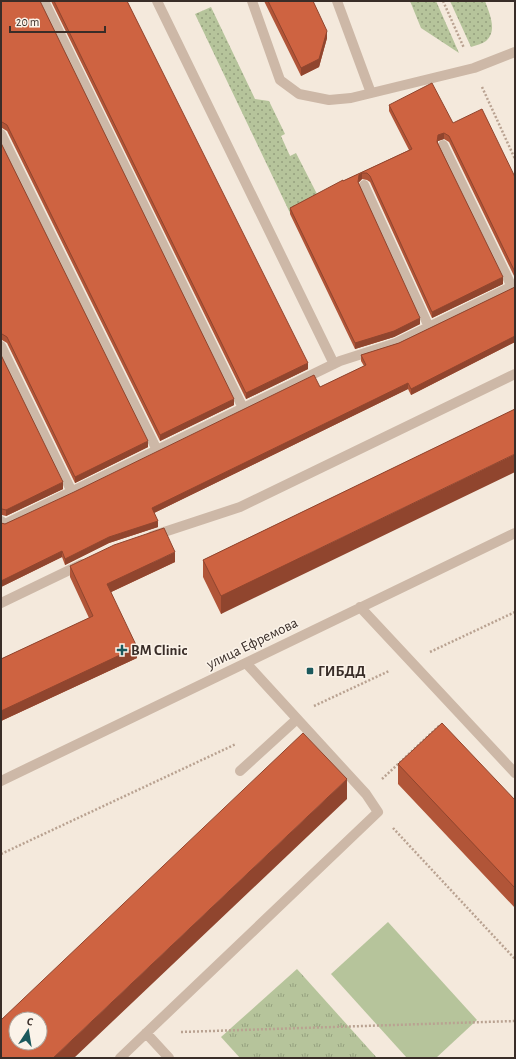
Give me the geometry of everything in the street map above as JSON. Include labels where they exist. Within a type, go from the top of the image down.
[{"type":"street","points":[[44,1],[243,408]]},
{"type":"street","points":[[157,1],[334,364]]},
{"type":"street","points":[[252,1],[280,80],[298,94],[329,100],[351,98],[474,68],[515,52]]},
{"type":"street","points":[[337,1],[371,93]]},
{"type":"street","points":[[1,134],[157,450]]},
{"type":"street","points":[[1,522],[5,524],[334,364],[396,343],[514,286],[443,145]]},
{"type":"street","points":[[364,185],[429,327]]},
{"type":"street","points":[[1,346],[72,492]]},
{"type":"street","points":[[142,539],[240,507],[515,374]]},
{"type":"street","name":"улица Ефремова","points":[[1,781],[515,532]]},
{"type":"street","points":[[1,603],[92,559]]},
{"type":"street","points":[[360,607],[515,773]]},
{"type":"street","points":[[120,1058],[378,812],[366,794],[246,663]]},
{"type":"street","points":[[240,770],[297,719]]},
{"type":"street","points":[[146,1033],[169,1058]]},
{"type":"path","points":[[366,794],[456,709]]},
{"type":"path","points":[[378,812],[515,959]]},
{"type":"path","points":[[146,1033],[515,1021]]},
{"type":"green space","points":[[410,1],[436,1],[459,53],[421,28]]},
{"type":"green space","points":[[450,1],[485,1],[492,21],[490,37],[486,41],[471,47]]},
{"type":"green space","points":[[211,7],[255,99],[269,101],[285,134],[281,136],[290,156],[296,153],[319,198],[290,213],[195,14]]},
{"type":"green space","points":[[388,922],[477,1020],[436,1058],[407,1058],[331,974]]},
{"type":"green space","points":[[297,969],[377,1058],[240,1058],[221,1037]]},
{"type":"building","points":[[1,1],[40,1],[234,399],[160,435],[7,125],[1,122]]},
{"type":"building","points":[[54,1],[127,1],[308,363],[246,393]]},
{"type":"building","points":[[268,1],[313,1],[327,31],[319,59],[301,68]]},
{"type":"building","points":[[432,83],[453,123],[482,109],[515,177],[515,272],[449,136],[444,133],[438,135],[437,142],[503,277],[432,312],[370,176],[367,173],[362,173],[359,175],[358,182],[420,318],[394,331],[355,343],[290,208],[343,180],[412,149],[389,105]]},
{"type":"building","points":[[1,143],[148,441],[75,477],[7,337],[1,334]]},
{"type":"building","points":[[515,287],[515,336],[411,389],[408,383],[152,508],[158,521],[109,537],[65,559],[62,551],[1,581],[1,523],[5,524],[74,492],[314,375],[320,387],[366,365],[361,355],[399,343]]},
{"type":"building","points":[[1,355],[63,482],[6,510],[1,509]]},
{"type":"building","points":[[515,409],[515,454],[221,596],[203,560]]},
{"type":"building","points":[[164,528],[175,552],[107,584],[137,647],[1,711],[1,659],[93,616],[70,566],[114,545]]},
{"type":"building","points":[[442,723],[515,800],[515,888],[398,764]]},
{"type":"building","points":[[303,733],[347,779],[53,1058],[1,1058],[1,1020],[8,1013],[8,1051],[48,1051],[48,1011],[10,1011]]},
{"type":"place","name":"BM Clinic","points":[[122,650]]},
{"type":"place","name":"ГИБДД","points":[[310,671]]}]
